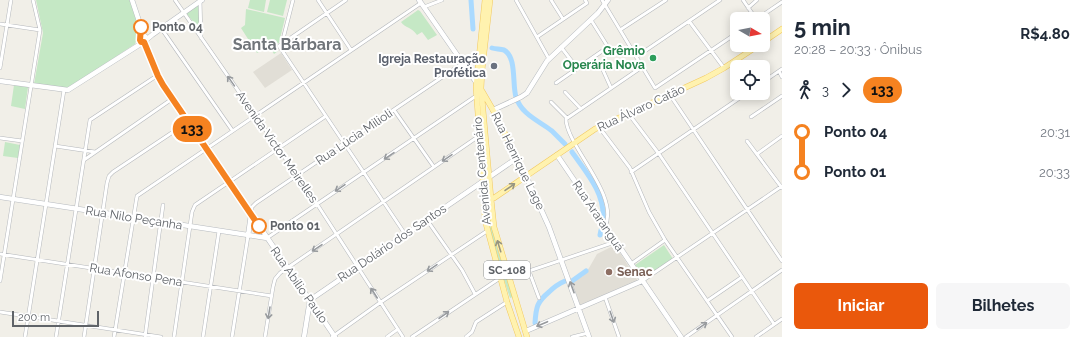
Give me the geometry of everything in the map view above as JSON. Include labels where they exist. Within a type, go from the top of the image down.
[{"type":"main road","name":"Avenida Centenário","points":[[485,0],[476,82],[485,220],[507,302],[519,335]]},
{"type":"main road","name":"Avenida Centenário","points":[[490,0],[481,88],[489,177],[498,242],[527,337]]},
{"type":"main road","points":[[770,37],[782,29]]},
{"type":"main road","name":"Rua Álvaro Catão","points":[[492,200],[599,127],[706,78],[748,52]]},
{"type":"main road","name":"Rua Henrique Lage","points":[[476,82],[493,110],[526,176]]},
{"type":"main road","points":[[477,110],[482,107],[487,107],[493,110]]},
{"type":"main road","points":[[484,194],[492,200]]},
{"type":"main road","points":[[507,302],[516,298]]},
{"type":"main road","points":[[519,335],[526,331]]},
{"type":"street","points":[[0,68],[10,0]]},
{"type":"street","points":[[0,281],[2,255],[13,199],[40,30],[33,0]]},
{"type":"street","name":"Rua Abílio Paulo","points":[[132,0],[141,27],[143,39],[158,76],[228,182],[334,336]]},
{"type":"street","name":"Avenida Victor Meirelles","points":[[175,0],[317,204],[403,337]]},
{"type":"street","points":[[0,80],[64,90],[71,89],[201,0]]},
{"type":"street","points":[[201,0],[201,38]]},
{"type":"street","points":[[293,0],[280,45],[303,82],[405,234]]},
{"type":"street","points":[[318,0],[351,50]]},
{"type":"street","points":[[280,45],[346,0]]},
{"type":"street","points":[[424,7],[442,0]]},
{"type":"street","points":[[516,0],[549,59]]},
{"type":"street","points":[[551,0],[563,19]]},
{"type":"street","points":[[493,110],[519,98],[528,91],[549,59],[591,20],[604,2],[608,0]]},
{"type":"street","points":[[620,30],[666,0]]},
{"type":"street","points":[[743,0],[751,12]]},
{"type":"street","points":[[748,8],[757,0]]},
{"type":"street","points":[[114,337],[135,199],[139,194],[351,50],[420,1]]},
{"type":"street","name":"Rua Henrique Lage","points":[[420,1],[476,82]]},
{"type":"street","points":[[537,37],[586,1]]},
{"type":"street","points":[[636,57],[718,1]]},
{"type":"street","points":[[604,2],[655,88],[730,37]]},
{"type":"street","points":[[767,12],[782,2]]},
{"type":"street","points":[[556,83],[608,46],[591,20]]},
{"type":"street","points":[[689,21],[724,68]]},
{"type":"street","points":[[0,24],[40,30]]},
{"type":"street","points":[[161,28],[232,130]]},
{"type":"street","points":[[561,47],[577,68]]},
{"type":"street","name":"Rua Lúcia Milioli","points":[[251,215],[252,207],[256,203],[463,63]]},
{"type":"street","points":[[567,118],[642,67]]},
{"type":"street","points":[[602,68],[611,88]]},
{"type":"street","points":[[770,77],[780,70],[782,77]]},
{"type":"street","points":[[56,337],[90,120],[158,76]]},
{"type":"street","points":[[25,337],[64,90]]},
{"type":"street","points":[[565,92],[581,109]]},
{"type":"street","points":[[670,95],[782,260]]},
{"type":"street","points":[[267,238],[476,96]]},
{"type":"street","points":[[751,117],[782,96]]},
{"type":"street","points":[[84,160],[172,99]]},
{"type":"street","points":[[631,172],[736,100]]},
{"type":"street","points":[[552,102],[567,118],[566,123],[574,143],[605,196],[609,214],[606,227]]},
{"type":"street","points":[[394,110],[434,167]]},
{"type":"street","points":[[628,113],[659,154],[774,324]]},
{"type":"street","points":[[174,337],[192,209],[195,205],[228,182],[326,116]]},
{"type":"street","points":[[84,337],[107,183],[111,174],[188,122]]},
{"type":"street","points":[[599,127],[626,163],[649,212],[665,240],[732,337]]},
{"type":"street","points":[[265,337],[275,279],[280,273],[479,136]]},
{"type":"street","points":[[757,154],[782,136]]},
{"type":"street","points":[[0,138],[22,141]]},
{"type":"street","points":[[526,331],[642,281],[782,187],[747,141]]},
{"type":"street","points":[[55,146],[95,152]]},
{"type":"street","name":"Rua Araranguá","points":[[557,155],[681,337]]},
{"type":"street","name":"Rua Dolário dos Santos","points":[[310,300],[517,158]]},
{"type":"street","name":"Rua Henrique Lage","points":[[526,176],[543,213],[589,335]]},
{"type":"street","points":[[474,187],[481,190],[484,194]]},
{"type":"street","name":"Rua Nilo Peçanha","points":[[0,197],[267,238]]},
{"type":"street","points":[[145,336],[163,205]]},
{"type":"street","points":[[232,337],[251,215]]},
{"type":"street","points":[[427,220],[462,270],[475,294]]},
{"type":"street","points":[[203,337],[219,231]]},
{"type":"street","points":[[334,336],[380,302],[487,231]]},
{"type":"street","points":[[630,264],[665,240]]},
{"type":"street","points":[[539,298],[529,271],[615,242]]},
{"type":"street","name":"Rua Afonso Pena","points":[[2,255],[272,296]]},
{"type":"street","points":[[686,337],[782,270]]},
{"type":"street","points":[[707,301],[742,277]]},
{"type":"street","points":[[412,337],[500,278]]},
{"type":"street","points":[[605,297],[619,337]]},
{"type":"street","points":[[304,337],[310,300]]},
{"type":"street","points":[[466,337],[472,332],[476,322],[479,319],[507,302]]},
{"type":"street","points":[[0,312],[145,336],[161,337]]},
{"type":"street","points":[[756,337],[782,319]]},
{"type":"street","points":[[387,337],[398,329]]},
{"type":"street","points":[[761,333],[764,337]]},
{"type":"street","points":[[572,337],[589,335]]},
{"type":"shaded area","points":[[281,53],[292,70],[265,88],[253,72]]},
{"type":"shaded area","name":"Senac","points":[[615,245],[638,281],[580,305],[572,282],[583,276],[597,254]]},
{"type":"green space","points":[[36,0],[131,0],[140,31],[135,44],[67,89],[34,84],[43,33]]},
{"type":"green space","points":[[250,0],[266,0],[264,12],[248,8]]},
{"type":"green space","points":[[270,0],[287,0],[283,16],[267,12]]},
{"type":"green space","points":[[200,4],[200,30],[186,13]]},
{"type":"green space","points":[[246,9],[285,18],[279,43],[275,44],[278,51],[274,54],[269,46],[257,53],[241,28],[245,25]]},
{"type":"green space","points":[[418,10],[437,35],[428,40],[422,32],[417,35],[413,30],[401,22]]},
{"type":"green space","points":[[14,85],[28,87],[25,109],[11,106]]},
{"type":"green space","points":[[5,142],[20,145],[18,158],[3,156]]},
{"type":"green space","points":[[486,201],[489,205],[497,247],[513,297],[510,298],[489,226]]},
{"type":"green space","points":[[664,245],[673,259],[644,278],[635,265]]},
{"type":"waterway","points":[[471,0],[473,29]]},
{"type":"waterway","points":[[492,48],[504,50],[511,59],[515,92],[518,103],[526,113],[552,131],[565,144]]},
{"type":"waterway","points":[[572,152],[594,183],[601,200],[603,219]]},
{"type":"waterway","points":[[600,235],[601,230]]},
{"type":"waterway","points":[[572,281],[586,271]]},
{"type":"waterway","points":[[535,323],[537,309],[540,302],[554,287],[565,281]]},
{"type":"bus line","name":"133","points":[[141,27],[140,40],[141,42],[144,42],[160,80],[259,226]]},
{"type":"place","name":"Ponto 04","points":[[141,27]]},
{"type":"place","name":"Grêmio Operária Nova","points":[[653,58]]},
{"type":"place","name":"Igreja Restauração Profética","points":[[494,66]]},
{"type":"place","name":"Ponto 01","points":[[259,226]]},
{"type":"place","name":"Senac","points":[[609,272]]},
{"type":"district","name":"Santa Bárbara","points":[[287,44]]}]
